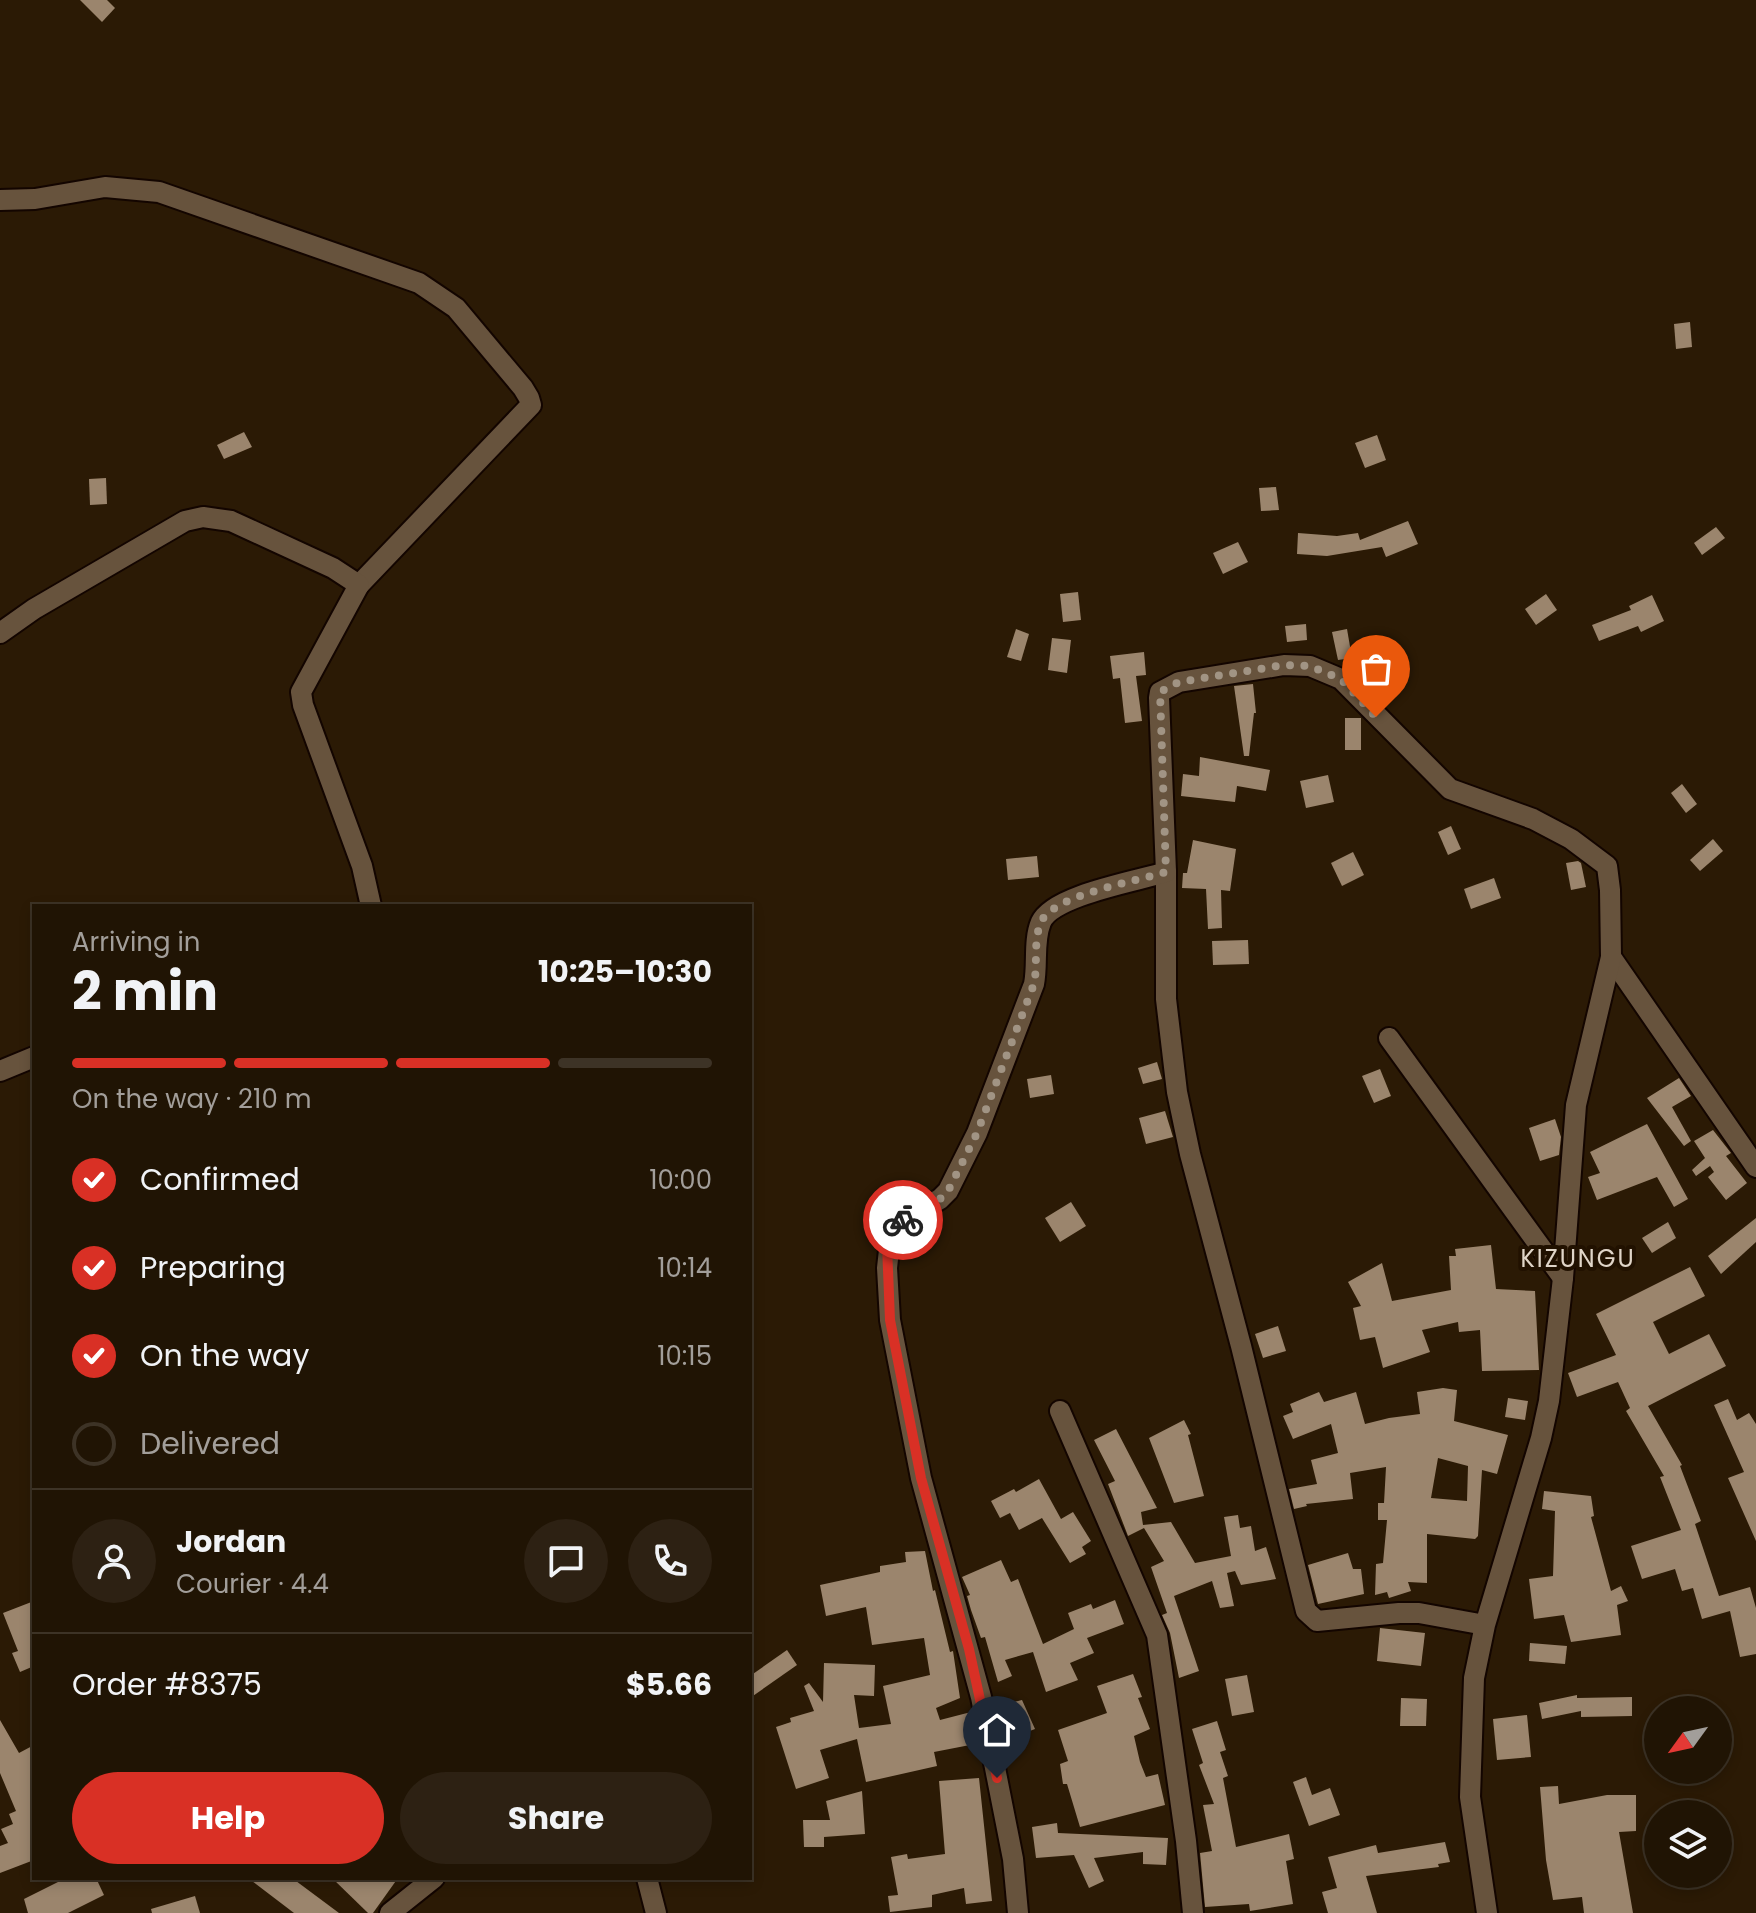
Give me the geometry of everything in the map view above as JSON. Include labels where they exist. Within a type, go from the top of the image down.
[{"type":"street","points":[[0,200],[35,199],[105,187],[159,192],[419,283],[456,308],[523,388],[531,405],[359,585],[301,692],[303,705],[362,866],[371,904]]},
{"type":"street","points":[[0,633],[34,609],[185,521],[203,517],[231,521],[323,563],[359,585]]},
{"type":"street","points":[[1485,1625],[1419,1613],[1362,1614],[1317,1621],[1306,1611],[1177,1092],[1166,999],[1166,872],[1160,692],[1179,682],[1284,665],[1310,666],[1341,679],[1450,789],[1533,819],[1571,839],[1607,866],[1611,957],[1576,1105],[1563,1278],[1549,1401],[1541,1438],[1485,1625],[1474,1678],[1470,1797],[1487,1913]]},
{"type":"street","points":[[1018,1913],[1013,1859],[981,1697],[921,1478],[897,1356],[890,1320],[887,1245],[898,1223],[945,1195],[977,1133],[1034,984],[1042,919],[1061,904],[1081,895],[1166,872]]},
{"type":"street","points":[[1611,957],[1756,1167]]},
{"type":"street","points":[[1389,1038],[1563,1278]]},
{"type":"street","points":[[0,1071],[32,1058]]},
{"type":"street","points":[[1060,1411],[1157,1635],[1193,1913]]},
{"type":"street","points":[[390,1913],[431,1880]]},
{"type":"street","points":[[648,1880],[656,1913]]},
{"type":"building","points":[[80,0],[107,0],[115,8],[102,22]]},
{"type":"building","points":[[1690,322],[1692,347],[1676,349],[1674,324]]},
{"type":"building","points":[[244,432],[252,447],[224,459],[217,445]]},
{"type":"building","points":[[1377,435],[1386,460],[1365,468],[1355,443]]},
{"type":"building","points":[[106,478],[107,504],[90,505],[89,479]]},
{"type":"building","points":[[1276,487],[1279,510],[1261,511],[1259,488]]},
{"type":"building","points":[[1408,521],[1418,544],[1386,557],[1382,547],[1327,556],[1297,554],[1298,533],[1337,536],[1358,533],[1360,540]]},
{"type":"building","points":[[1716,527],[1725,538],[1702,555],[1694,543]]},
{"type":"building","points":[[1238,542],[1248,562],[1223,574],[1213,553]]},
{"type":"building","points":[[1078,592],[1081,620],[1063,622],[1060,594]]},
{"type":"building","points":[[1546,594],[1557,610],[1536,625],[1525,609]]},
{"type":"building","points":[[1652,595],[1664,621],[1641,632],[1638,626],[1599,641],[1592,625],[1631,610],[1629,606]]},
{"type":"building","points":[[1306,624],[1307,640],[1287,642],[1285,626]]},
{"type":"building","points":[[1016,629],[1029,634],[1021,661],[1007,657]]},
{"type":"building","points":[[1347,629],[1352,658],[1338,660],[1332,632]]},
{"type":"building","points":[[1052,638],[1071,640],[1067,673],[1048,670]]},
{"type":"building","points":[[1144,652],[1146,675],[1136,676],[1142,721],[1125,723],[1120,678],[1113,679],[1110,656]]},
{"type":"building","points":[[1253,684],[1256,713],[1249,756],[1244,756],[1234,686]]},
{"type":"building","points":[[1345,718],[1361,718],[1361,750],[1345,750]]},
{"type":"building","points":[[1200,757],[1270,770],[1266,791],[1237,786],[1235,802],[1181,796],[1183,774],[1199,776]]},
{"type":"building","points":[[1328,775],[1334,802],[1306,808],[1300,781]]},
{"type":"building","points":[[1682,784],[1697,804],[1686,813],[1671,793]]},
{"type":"building","points":[[1451,826],[1461,849],[1448,855],[1438,832]]},
{"type":"building","points":[[1713,839],[1723,851],[1700,871],[1690,860]]},
{"type":"building","points":[[1193,840],[1236,849],[1230,891],[1221,890],[1222,928],[1208,929],[1206,889],[1182,888]]},
{"type":"building","points":[[1353,852],[1364,875],[1342,886],[1331,863]]},
{"type":"building","points":[[1037,856],[1039,877],[1008,880],[1006,859]]},
{"type":"building","points":[[1578,861],[1586,887],[1571,890],[1566,863]]},
{"type":"building","points":[[1494,878],[1501,898],[1471,909],[1464,889]]},
{"type":"building","points":[[1248,940],[1249,964],[1213,965],[1212,941]]},
{"type":"building","points":[[1157,1062],[1162,1079],[1143,1084],[1138,1068]]},
{"type":"building","points":[[1380,1069],[1391,1096],[1374,1103],[1362,1076]]},
{"type":"building","points":[[1051,1075],[1054,1094],[1030,1098],[1027,1079]]},
{"type":"building","points":[[1679,1078],[1691,1096],[1672,1107],[1691,1141],[1684,1146],[1647,1098]]},
{"type":"building","points":[[1165,1111],[1173,1137],[1146,1144],[1139,1118]]},
{"type":"building","points":[[1555,1119],[1561,1137],[1559,1155],[1540,1161],[1529,1128]]},
{"type":"building","points":[[1647,1124],[1688,1199],[1674,1207],[1657,1177],[1597,1200],[1588,1177],[1600,1173],[1590,1152]]},
{"type":"building","points":[[1713,1130],[1731,1153],[1726,1156],[1747,1183],[1726,1200],[1708,1177],[1714,1172],[1710,1166],[1696,1176],[1692,1170],[1705,1158],[1694,1141]]},
{"type":"building","points":[[1071,1202],[1086,1226],[1060,1242],[1045,1218]]},
{"type":"building","points":[[1756,1218],[1756,1242],[1721,1274],[1708,1256]]},
{"type":"building","points":[[1668,1222],[1676,1238],[1652,1253],[1642,1238]]},
{"type":"building","points":[[1491,1245],[1496,1289],[1535,1291],[1539,1370],[1482,1371],[1480,1330],[1459,1332],[1458,1322],[1422,1330],[1430,1352],[1383,1368],[1375,1337],[1360,1340],[1353,1308],[1361,1306],[1348,1282],[1382,1263],[1392,1301],[1451,1290],[1449,1256],[1456,1256],[1455,1249]]},
{"type":"building","points":[[1690,1267],[1705,1296],[1653,1322],[1669,1354],[1709,1334],[1726,1366],[1648,1406],[1682,1465],[1701,1521],[1695,1524],[1719,1596],[1750,1587],[1756,1608],[1756,1654],[1740,1657],[1730,1611],[1702,1619],[1693,1588],[1682,1591],[1675,1569],[1642,1579],[1631,1546],[1681,1530],[1660,1477],[1664,1476],[1626,1411],[1630,1408],[1618,1382],[1577,1397],[1568,1373],[1616,1355],[1596,1314]]},
{"type":"building","points":[[1278,1326],[1286,1351],[1263,1358],[1255,1334]]},
{"type":"building","points":[[1443,1388],[1457,1390],[1454,1421],[1508,1435],[1497,1474],[1482,1470],[1478,1536],[1475,1539],[1427,1534],[1427,1583],[1408,1582],[1411,1591],[1389,1598],[1387,1592],[1375,1595],[1376,1564],[1383,1563],[1387,1520],[1378,1520],[1378,1503],[1384,1503],[1386,1467],[1350,1473],[1353,1499],[1306,1504],[1294,1509],[1289,1489],[1317,1484],[1311,1460],[1338,1453],[1331,1424],[1293,1439],[1283,1416],[1293,1412],[1290,1404],[1319,1392],[1324,1402],[1356,1392],[1365,1424],[1420,1414],[1417,1392]],"holes":[[[1438,1458],[1468,1466],[1467,1501],[1431,1498]]]},
{"type":"building","points":[[1508,1398],[1528,1401],[1525,1420],[1505,1417]]},
{"type":"building","points":[[1728,1399],[1737,1420],[1749,1413],[1756,1424],[1756,1541],[1728,1478],[1744,1472],[1714,1405]]},
{"type":"building","points":[[1184,1420],[1191,1434],[1188,1435],[1204,1496],[1174,1503],[1149,1438]]},
{"type":"building","points":[[1116,1429],[1157,1508],[1141,1512],[1143,1525],[1171,1522],[1195,1563],[1231,1556],[1224,1517],[1238,1515],[1240,1528],[1251,1526],[1255,1551],[1266,1547],[1276,1579],[1241,1585],[1235,1571],[1227,1573],[1234,1606],[1220,1608],[1212,1581],[1174,1596],[1199,1671],[1179,1678],[1170,1633],[1162,1615],[1167,1613],[1151,1567],[1164,1561],[1144,1528],[1128,1536],[1108,1484],[1115,1481],[1094,1440]]},
{"type":"building","points":[[1039,1479],[1061,1519],[1073,1512],[1091,1541],[1082,1547],[1086,1554],[1070,1563],[1042,1518],[1019,1530],[1010,1513],[1000,1518],[991,1501]]},
{"type":"building","points":[[1544,1491],[1591,1496],[1594,1516],[1591,1517],[1611,1591],[1621,1586],[1628,1601],[1617,1605],[1621,1635],[1571,1642],[1564,1615],[1534,1619],[1529,1579],[1553,1576],[1555,1511],[1542,1509]]},
{"type":"building","points":[[925,1551],[950,1652],[953,1651],[960,1698],[936,1708],[940,1720],[971,1712],[976,1740],[970,1745],[934,1752],[937,1766],[866,1782],[857,1739],[820,1750],[829,1778],[796,1789],[776,1727],[791,1722],[790,1718],[814,1711],[804,1686],[809,1683],[823,1702],[824,1663],[875,1665],[874,1696],[854,1695],[859,1728],[891,1724],[883,1686],[930,1675],[924,1638],[872,1645],[866,1607],[826,1616],[820,1585],[880,1572],[880,1566],[906,1562],[905,1552]]},
{"type":"building","points":[[1348,1553],[1353,1569],[1361,1569],[1364,1594],[1318,1604],[1308,1565]]},
{"type":"building","points":[[1001,1560],[1011,1582],[1018,1579],[1043,1644],[1074,1629],[1068,1613],[1091,1604],[1093,1609],[1115,1600],[1124,1624],[1087,1638],[1094,1653],[1070,1663],[1078,1680],[1046,1692],[1033,1652],[1005,1660],[1012,1676],[998,1682],[962,1577]]},
{"type":"building","points":[[32,1602],[32,1667],[20,1672],[12,1653],[18,1651],[3,1613]]},
{"type":"building","points":[[1380,1628],[1425,1633],[1421,1666],[1377,1661]]},
{"type":"building","points":[[1530,1643],[1567,1646],[1565,1664],[1529,1661]]},
{"type":"building","points":[[787,1650],[797,1665],[752,1697],[752,1675]]},
{"type":"building","points":[[1133,1674],[1150,1729],[1134,1736],[1140,1762],[1146,1777],[1158,1774],[1165,1805],[1080,1827],[1067,1784],[1063,1784],[1060,1764],[1068,1761],[1058,1730],[1107,1713],[1097,1686]]},
{"type":"building","points":[[1247,1675],[1254,1712],[1232,1716],[1225,1679]]},
{"type":"building","points":[[1577,1695],[1577,1698],[1632,1697],[1632,1716],[1581,1717],[1581,1711],[1542,1719],[1539,1703]]},
{"type":"building","points":[[1401,1698],[1427,1699],[1426,1726],[1400,1726]]},
{"type":"building","points":[[1022,1700],[1035,1729],[1006,1740],[996,1706]]},
{"type":"building","points":[[1527,1715],[1531,1757],[1497,1760],[1493,1719]]},
{"type":"building","points":[[0,1720],[19,1753],[32,1746],[32,1861],[0,1873],[0,1846],[8,1843],[1,1829],[13,1824],[9,1814],[16,1811],[0,1773]]},
{"type":"building","points":[[1217,1721],[1226,1750],[1220,1752],[1228,1776],[1223,1778],[1236,1847],[1289,1834],[1294,1859],[1286,1861],[1293,1904],[1250,1911],[1249,1904],[1205,1907],[1200,1853],[1212,1851],[1203,1805],[1214,1804],[1199,1765],[1203,1763],[1192,1729]]},
{"type":"building","points":[[1306,1777],[1312,1795],[1330,1788],[1340,1815],[1309,1826],[1293,1782]]},
{"type":"building","points":[[979,1778],[992,1901],[966,1904],[964,1888],[932,1895],[932,1907],[890,1912],[888,1896],[898,1895],[891,1857],[907,1854],[908,1859],[945,1854],[939,1781]]},
{"type":"building","points":[[1558,1786],[1559,1804],[1607,1795],[1636,1795],[1636,1831],[1619,1832],[1633,1913],[1584,1913],[1582,1897],[1553,1900],[1540,1787]]},
{"type":"building","points":[[862,1791],[865,1834],[824,1837],[824,1847],[804,1847],[803,1820],[830,1820],[826,1801]]},
{"type":"building","points":[[1057,1823],[1058,1833],[1168,1838],[1166,1865],[1143,1864],[1143,1852],[1094,1858],[1104,1881],[1089,1888],[1074,1855],[1036,1858],[1032,1827]]},
{"type":"building","points":[[1445,1842],[1450,1862],[1438,1864],[1439,1867],[1366,1876],[1377,1913],[1328,1913],[1322,1892],[1337,1888],[1328,1857],[1376,1845],[1378,1853]]},
{"type":"building","points":[[62,1880],[97,1880],[104,1895],[68,1913],[28,1913],[24,1899]]},
{"type":"building","points":[[251,1880],[295,1880],[339,1913],[294,1913]]},
{"type":"building","points":[[334,1880],[397,1880],[373,1913],[368,1913]]},
{"type":"building","points":[[195,1896],[200,1913],[152,1913],[151,1909]]},
{"type":"way so far","points":[[903,1220],[945,1195],[977,1133],[1034,984],[1042,919],[1061,904],[1081,895],[1166,872],[1160,692],[1179,682],[1284,665],[1310,666],[1341,679],[1376,717]]},
{"type":"district","name":"KIZUNGU","points":[[1578,1259]]},
{"type":"route","points":[[903,1220],[891,1232],[887,1245],[890,1320],[921,1478],[969,1649],[997,1778]]}]
